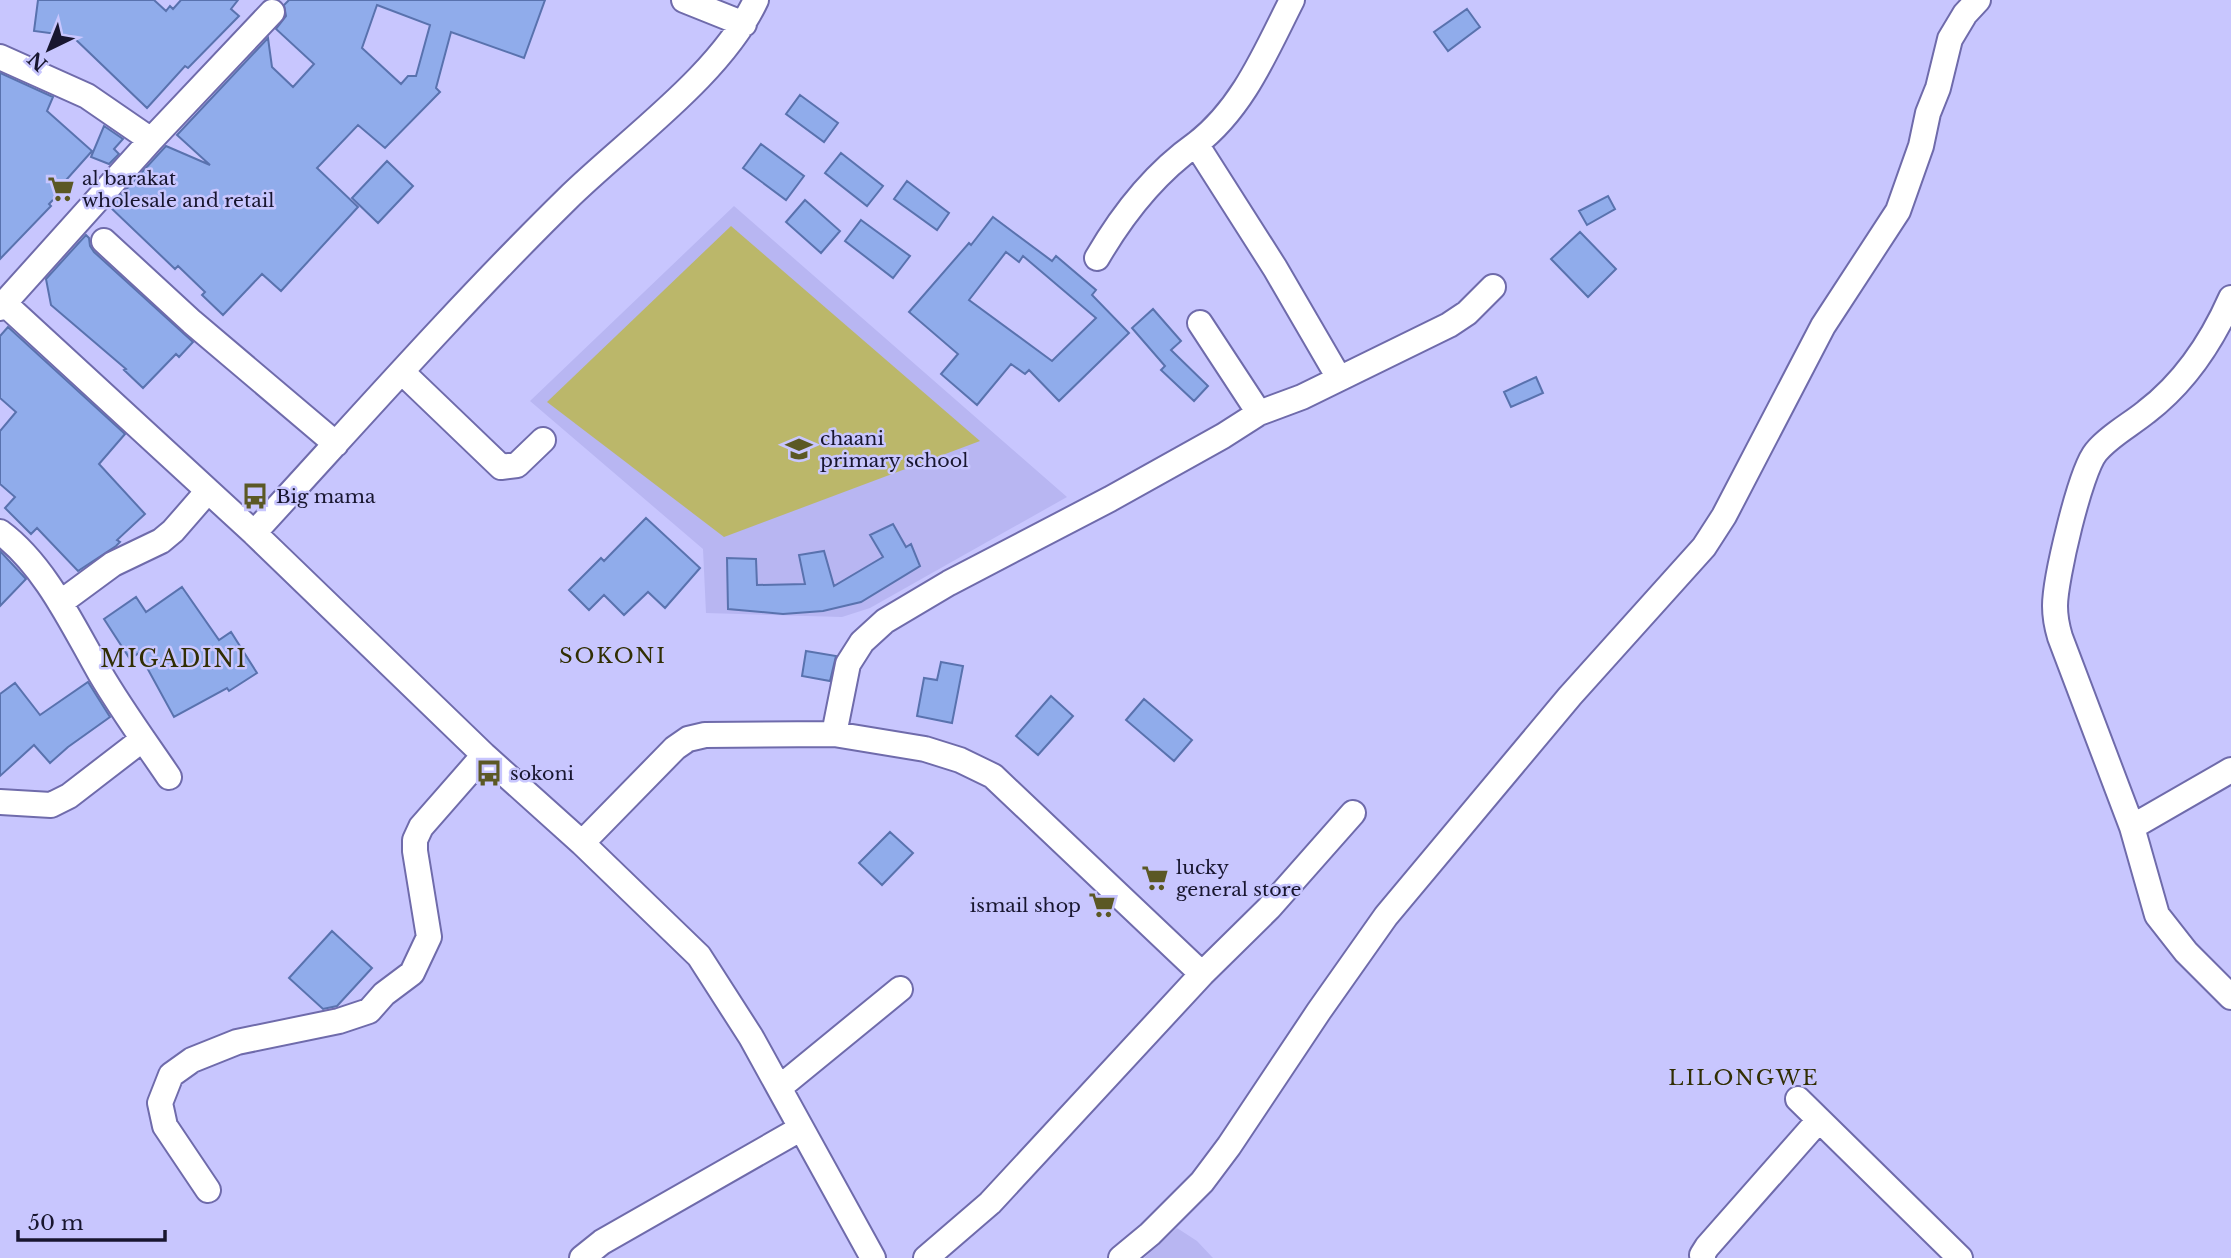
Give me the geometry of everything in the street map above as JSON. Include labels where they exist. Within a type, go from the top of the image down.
[{"type":"street","points":[[684,0],[744,24]]},
{"type":"street","points":[[254,533],[567,199],[716,59],[744,24],[756,0]]},
{"type":"street","points":[[1097,258],[1119,221],[1179,156],[1215,129],[1234,108],[1292,0]]},
{"type":"street","points":[[1121,1258],[1150,1234],[1202,1182],[1386,916],[1570,696],[1704,547],[1724,516],[1823,326],[1898,211],[1921,146],[1950,39],[1969,5]]},
{"type":"street","points":[[272,12],[151,140],[2,305],[254,533],[484,755],[582,843],[699,956],[751,1037],[873,1258]]},
{"type":"street","points":[[0,57],[87,96],[151,140]]},
{"type":"street","points":[[1196,144],[1275,268],[1339,378]]},
{"type":"street","points":[[104,241],[201,330],[336,444]]},
{"type":"street","points":[[834,734],[848,664],[862,642],[885,621],[949,583],[1223,436],[1259,412],[1301,397],[1449,326],[1482,300],[1493,287]]},
{"type":"street","points":[[2231,298],[2214,334],[2175,386],[2095,453],[2080,491],[2055,606],[2060,638],[2132,827],[2157,915],[2186,952],[2231,997]]},
{"type":"street","points":[[1200,323],[1259,412]]},
{"type":"street","points":[[402,372],[500,467],[517,465],[543,440]]},
{"type":"street","points":[[60,603],[113,564],[161,541],[207,492]]},
{"type":"street","points":[[0,533],[25,556],[60,603],[102,676],[169,777]]},
{"type":"street","points":[[582,843],[675,748],[688,739],[705,734],[834,734],[925,749],[960,760],[993,776],[1202,974]]},
{"type":"street","points":[[0,802],[51,805],[69,796],[143,739]]},
{"type":"street","points":[[208,1190],[165,1126],[160,1103],[172,1075],[192,1060],[237,1042],[338,1021],[369,1011],[384,994],[412,973],[429,937],[419,883],[415,840],[421,827],[484,755]]},
{"type":"street","points":[[2132,827],[2231,770]]},
{"type":"street","points":[[926,1258],[990,1203],[1202,974],[1269,908],[1353,813]]},
{"type":"street","points":[[779,1088],[900,989]]},
{"type":"street","points":[[1798,1099],[1960,1258]]},
{"type":"street","points":[[1703,1258],[1707,1247],[1819,1120]]},
{"type":"street","points":[[582,1258],[613,1236],[800,1129]]},
{"type":"shaded area","name":"chaani primary school","points":[[734,206],[1067,497],[870,608],[842,617],[706,613],[703,549],[530,401]]},
{"type":"shaded area","points":[[731,226],[980,441],[724,537],[547,402]]},
{"type":"shaded area","points":[[1177,1228],[1197,1241],[1213,1258],[1144,1258]]},
{"type":"building","points":[[38,0],[154,0],[166,11],[170,6],[173,9],[181,0],[238,0],[231,9],[239,16],[188,68],[185,66],[147,108],[72,36],[34,31]]},
{"type":"building","points":[[289,0],[545,0],[524,58],[451,32],[436,88],[440,92],[385,148],[358,125],[317,168],[358,207],[281,291],[262,274],[223,315],[202,295],[205,292],[178,266],[175,269],[110,207],[166,146],[210,165],[177,135],[268,38],[272,67],[293,87],[314,64],[276,29],[286,16],[284,5]],"holes":[[[377,5],[430,25],[416,76],[408,76],[401,84],[362,48]]]},
{"type":"building","points":[[1467,9],[1480,27],[1448,51],[1434,32]]},
{"type":"building","points":[[0,73],[53,97],[47,111],[92,151],[67,179],[70,182],[49,204],[51,206],[0,259]]},
{"type":"building","points":[[800,95],[838,123],[824,142],[786,114]]},
{"type":"building","points":[[104,126],[123,139],[114,149],[119,154],[109,164],[91,157]]},
{"type":"building","points":[[761,144],[804,176],[786,200],[743,168]]},
{"type":"building","points":[[841,153],[883,186],[867,206],[825,173]]},
{"type":"building","points":[[387,161],[413,186],[378,223],[352,198]]},
{"type":"building","points":[[907,181],[949,213],[937,230],[894,199]]},
{"type":"building","points":[[1608,196],[1615,209],[1587,225],[1579,211]]},
{"type":"building","points":[[805,200],[840,231],[821,253],[786,222]]},
{"type":"building","points":[[993,217],[1052,261],[1056,256],[1096,290],[1092,295],[1129,333],[1059,401],[1029,370],[1025,374],[1011,364],[977,405],[941,374],[958,354],[909,312],[969,243],[971,245]],"holes":[[[1006,252],[1019,262],[1023,256],[1096,318],[1052,361],[969,300]]]},
{"type":"building","points":[[861,220],[910,256],[893,278],[845,241]]},
{"type":"building","points":[[1580,232],[1616,269],[1588,297],[1551,259]]},
{"type":"building","points":[[86,235],[94,252],[193,342],[179,357],[176,354],[143,388],[124,370],[126,369],[51,305],[46,279]]},
{"type":"building","points":[[1153,309],[1181,341],[1171,350],[1208,386],[1194,401],[1161,370],[1165,366],[1132,328]]},
{"type":"building","points":[[8,327],[125,434],[99,464],[145,514],[117,540],[120,542],[116,546],[78,571],[37,528],[31,534],[5,508],[15,497],[0,484],[0,431],[16,412],[0,398],[0,336]]},
{"type":"building","points":[[1536,377],[1543,393],[1511,407],[1504,392]]},
{"type":"building","points":[[646,518],[700,568],[665,608],[648,592],[624,615],[604,595],[589,610],[569,590],[601,558],[604,561]]},
{"type":"building","points":[[893,524],[906,547],[911,544],[920,566],[861,602],[823,611],[783,614],[728,609],[727,558],[756,559],[757,585],[805,584],[799,555],[824,551],[834,586],[883,557],[870,535]]},
{"type":"building","points":[[0,551],[26,579],[0,606]]},
{"type":"building","points":[[182,587],[219,640],[231,632],[257,673],[229,691],[227,688],[174,717],[139,653],[130,659],[104,619],[136,597],[146,612]]},
{"type":"building","points":[[806,651],[836,656],[830,681],[802,676]]},
{"type":"building","points":[[941,662],[963,666],[952,723],[917,716],[924,678],[937,680]]},
{"type":"building","points":[[88,682],[110,717],[50,763],[34,745],[0,776],[0,694],[15,683],[40,715]]},
{"type":"building","points":[[1051,696],[1073,716],[1038,755],[1016,736]]},
{"type":"building","points":[[1144,699],[1192,740],[1174,761],[1126,720]]},
{"type":"building","points":[[890,832],[913,853],[882,885],[859,863]]},
{"type":"building","points":[[332,931],[372,968],[337,1006],[323,1009],[289,978]]},
{"type":"place","name":"al barakat wholesale and retail","points":[[61,189]]},
{"type":"place","name":"chaani primary school","points":[[799,449]]},
{"type":"place","name":"Big mama","points":[[255,496]]},
{"type":"place","name":"sokoni","points":[[489,773]]},
{"type":"place","name":"lucky general store","points":[[1155,878]]},
{"type":"place","name":"ismail shop","points":[[1102,905]]},
{"type":"district","name":"SOKONI","points":[[613,656]]},
{"type":"district","name":"MIGADINI","points":[[174,659]]},
{"type":"district","name":"LILONGWE","points":[[1744,1078]]}]
